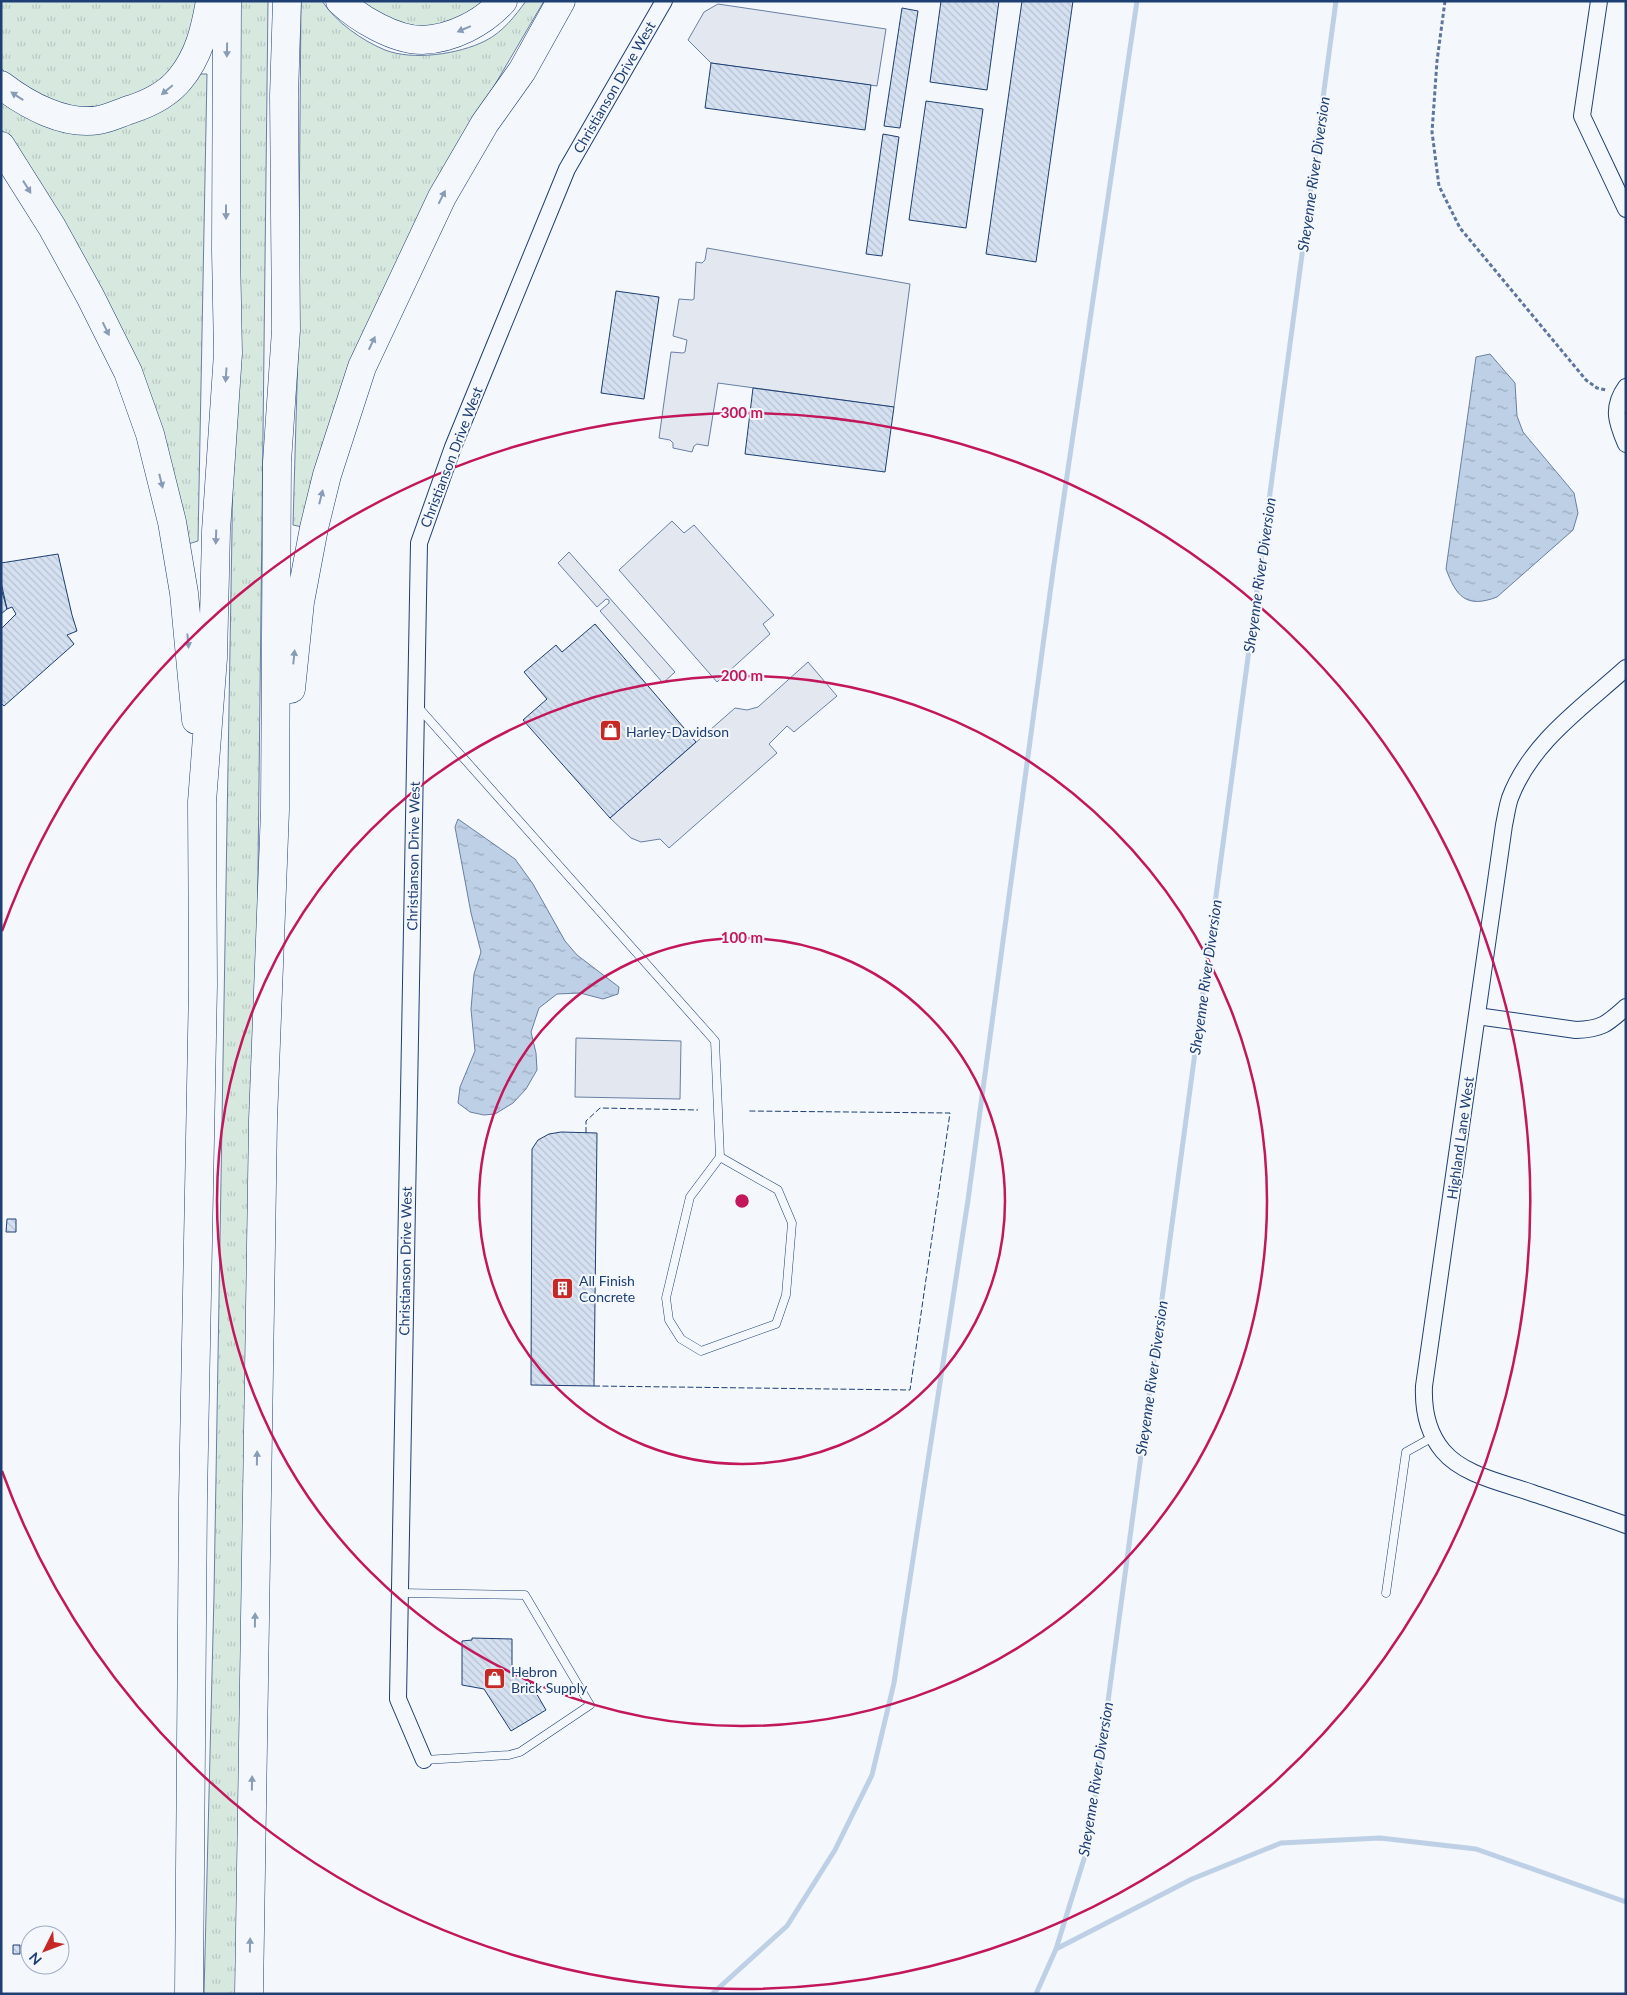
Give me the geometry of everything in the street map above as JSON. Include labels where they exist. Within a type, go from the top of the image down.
[{"type":"highway","points":[[1,84],[16,97],[37,108],[56,115],[81,120],[99,120],[145,104],[165,93],[180,79],[194,58],[204,35],[210,1]]},
{"type":"highway","points":[[189,1994],[194,1479],[203,985],[202,802],[213,658],[216,531],[228,353],[226,251],[227,1]]},
{"type":"highway","points":[[249,1994],[263,1120],[274,810],[277,462],[286,330],[284,96],[287,1]]},
{"type":"highway","points":[[340,1],[351,11],[398,36],[421,40],[446,36],[469,28],[503,1]]},
{"type":"highway","points":[[274,810],[291,692],[300,602],[314,528],[327,475],[362,367],[442,197],[485,123],[522,71],[561,1]]},
{"type":"highway","points":[[1,146],[52,227],[90,296],[128,372],[150,434],[172,522],[184,593],[193,708],[204,762]]},
{"type":"street","name":"Christianson Drive West","points":[[424,1760],[398,1699],[419,543],[450,457],[567,169],[664,1]]},
{"type":"street","points":[[1599,1],[1582,116],[1626,209]]},
{"type":"street","points":[[1624,389],[1618,404],[1616,422],[1626,444]]},
{"type":"street","name":"Highland Lane West","points":[[1626,668],[1553,733],[1535,753],[1510,799],[1504,824],[1424,1386],[1424,1413],[1433,1437],[1443,1451],[1466,1469],[1626,1524]]},
{"type":"street","points":[[1477,1016],[1576,1030],[1590,1030],[1608,1023],[1626,1007]]},
{"type":"lane","points":[[415,703],[715,1041],[720,1157],[690,1197],[666,1298],[669,1320],[681,1338],[701,1351],[776,1324],[786,1295],[792,1223],[778,1190],[720,1157]]},
{"type":"lane","points":[[1386,1593],[1406,1452],[1433,1437]]},
{"type":"lane","points":[[400,1592],[525,1595],[590,1705],[520,1752],[509,1755],[424,1760]]},
{"type":"path","points":[[1445,1],[1436,62],[1432,132],[1439,186],[1460,228],[1586,380],[1597,388],[1624,389]]},
{"type":"green space","points":[[1,1],[199,1],[196,16],[182,54],[169,72],[155,84],[112,106],[69,108],[16,84],[1,68]]},
{"type":"green space","points":[[238,1],[268,1],[257,956],[237,1994],[204,1994],[214,1595],[232,531]]},
{"type":"green space","points":[[301,1],[322,1],[334,16],[350,30],[385,50],[409,55],[422,55],[449,52],[474,46],[485,41],[503,28],[526,1],[544,1],[490,93],[307,528],[293,525],[298,351]]},
{"type":"green space","points":[[350,1],[497,1],[467,24],[409,30]]},
{"type":"green space","points":[[195,74],[207,74],[198,541],[188,544],[59,223],[1,130],[1,97],[48,125]]},
{"type":"shaded area","points":[[718,4],[886,29],[877,86],[711,63],[688,40],[704,12]]},
{"type":"shaded area","points":[[707,248],[910,284],[894,407],[718,383],[708,446],[697,444],[692,452],[673,448],[673,443],[670,440],[659,438],[671,352],[685,352],[687,340],[673,336],[679,299],[694,299],[696,262],[702,263],[705,260]]},
{"type":"shaded area","points":[[672,521],[684,533],[694,525],[774,615],[763,624],[770,634],[717,682],[619,570]]},
{"type":"shaded area","points":[[569,552],[675,672],[663,683],[600,611],[609,603],[609,600],[606,599],[597,607],[558,563]]},
{"type":"shaded area","points":[[808,662],[837,696],[794,732],[787,726],[769,744],[777,753],[669,848],[660,839],[641,842],[631,838],[610,818],[735,708],[747,710],[758,707]]},
{"type":"shaded area","points":[[576,1038],[681,1041],[680,1099],[575,1097]]},
{"type":"water","points":[[1490,354],[1515,383],[1517,416],[1523,432],[1574,493],[1578,513],[1573,530],[1497,597],[1470,601],[1458,593],[1446,569],[1476,357]]},
{"type":"water","points":[[458,819],[515,859],[533,884],[565,941],[577,955],[619,987],[618,994],[603,999],[580,993],[557,994],[539,1008],[531,1032],[536,1053],[537,1070],[526,1089],[513,1103],[495,1114],[484,1115],[470,1112],[458,1103],[460,1087],[475,1051],[471,1009],[474,974],[481,952],[471,913],[455,827]]},
{"type":"building","points":[[941,1],[999,1],[987,90],[930,82]]},
{"type":"building","points":[[1022,1],[1073,1],[1036,262],[986,254]]},
{"type":"building","points":[[902,8],[918,11],[900,128],[884,126]]},
{"type":"building","points":[[711,63],[871,85],[865,130],[705,108]]},
{"type":"building","points":[[926,101],[983,109],[966,228],[909,220]]},
{"type":"building","points":[[883,134],[899,137],[882,256],[866,254]]},
{"type":"building","points":[[616,291],[659,297],[644,399],[601,393]]},
{"type":"building","points":[[753,388],[894,407],[885,472],[745,454]]},
{"type":"building","points":[[58,554],[77,631],[67,635],[74,644],[4,706],[1,703],[1,629],[16,614],[12,607],[7,609],[1,582],[1,563]]},
{"type":"building","points":[[1,588],[7,609],[1,614]]},
{"type":"building","name":"Harley-Davidson","points":[[595,624],[696,742],[610,818],[523,720],[547,699],[524,672],[556,645],[562,652]]},
{"type":"building","name":"All Finish Concrete","points":[[561,1132],[597,1133],[594,1386],[531,1385],[532,1149],[538,1140],[549,1134]]},
{"type":"building","points":[[7,1219],[16,1219],[16,1232],[6,1232]]},
{"type":"building","name":"Hebron Brick Supply","points":[[472,1638],[512,1639],[512,1673],[521,1667],[546,1710],[511,1731],[484,1689],[462,1685],[462,1641],[472,1640]]},
{"type":"building","points":[[13,1945],[20,1945],[20,1954],[13,1954]]},
{"type":"waterway","points":[[712,1994],[787,1926],[835,1850],[872,1775],[894,1683],[968,1200],[1053,571],[1137,1]]},
{"type":"waterway","name":"Sheyenne River Diversion","points":[[1036,1994],[1056,1949],[1089,1843],[1336,1]]},
{"type":"waterway","name":"Sheyenne River Diversion","points":[[1056,1949],[1192,1879],[1281,1843],[1380,1838],[1476,1849],[1626,1902]]},
{"type":"fence","points":[[586,1133],[586,1121],[600,1108],[698,1110]]},
{"type":"fence","points":[[594,1386],[910,1390],[950,1113],[749,1111]]},
{"type":"place","name":"Harley-Davidson","points":[[610,731]]},
{"type":"place","name":"All Finish Concrete","points":[[563,1288]]},
{"type":"place","name":"Hebron Brick Supply","points":[[495,1679]]}]
